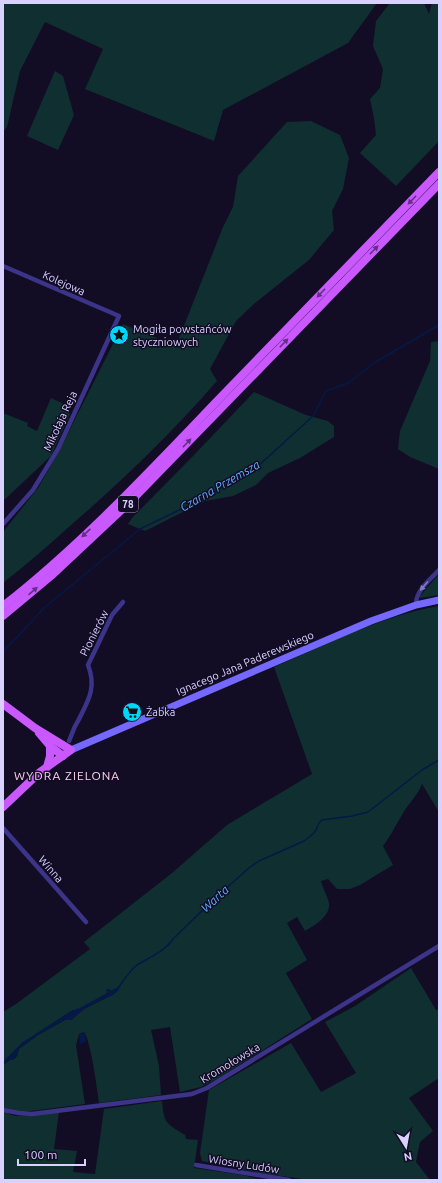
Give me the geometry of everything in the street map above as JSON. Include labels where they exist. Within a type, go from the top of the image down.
[{"type":"main road","name":"78","points":[[3,616],[51,576],[130,502],[439,172]]},
{"type":"main road","name":"78","points":[[253,370],[439,184]]},
{"type":"main road","name":"78","points":[[3,606],[46,570],[128,494],[242,382]]},
{"type":"main road","name":"Ignacego Jana Paderewskiego","points":[[3,807],[47,767],[71,750],[365,623],[416,605],[439,600]]},
{"type":"main road","points":[[3,704],[35,728],[71,750]]},
{"type":"main road","points":[[35,728],[50,746],[63,756]]},
{"type":"main road","points":[[47,767],[50,756],[50,746]]},
{"type":"street","name":"Kolejowa","points":[[3,266],[119,316]]},
{"type":"street","name":"Mikołaja Reja","points":[[3,524],[33,490],[58,449],[119,316]]},
{"type":"street","points":[[416,605],[418,594],[439,570]]},
{"type":"street","name":"Pionierów","points":[[69,741],[91,694],[91,672],[88,665],[112,615],[123,602]]},
{"type":"street","name":"Winna","points":[[3,828],[86,922]]},
{"type":"street","name":"Kromołowska","points":[[3,1110],[19,1114],[32,1114],[192,1094],[207,1088],[439,946]]},
{"type":"street","name":"Wiosny Ludów","points":[[196,1165],[289,1180]]},
{"type":"green space","points":[[3,3],[377,3],[348,43],[223,110],[214,141],[85,89],[103,49],[45,22],[20,71],[7,127],[3,132]]},
{"type":"green space","points":[[390,3],[424,3],[429,14],[432,3],[439,3],[439,141],[396,186],[360,153],[376,135],[370,99],[380,88],[383,69],[373,46],[376,21]]},
{"type":"green space","points":[[55,71],[63,76],[74,115],[58,150],[27,136]]},
{"type":"green space","points":[[311,121],[340,135],[349,158],[343,189],[332,211],[334,230],[309,260],[255,303],[236,321],[210,369],[217,381],[182,419],[109,492],[3,583],[3,532],[38,488],[58,453],[123,324],[176,346],[223,227],[233,207],[238,176],[287,122]]},
{"type":"green space","points":[[439,341],[439,469],[410,457],[398,449],[400,431],[430,361],[431,342]]},
{"type":"green space","points":[[254,392],[306,415],[328,421],[334,426],[334,437],[300,458],[268,473],[256,485],[233,496],[205,501],[145,531],[128,524],[132,518]]},
{"type":"green space","points":[[51,398],[66,406],[70,414],[51,456],[3,501],[3,413],[28,423],[27,426],[37,431]]},
{"type":"green space","points":[[439,574],[439,595],[420,598],[420,596]]},
{"type":"green space","points":[[439,606],[439,812],[422,784],[383,846],[393,865],[360,885],[350,889],[337,889],[328,879],[321,881],[329,903],[329,908],[325,916],[305,931],[297,917],[287,923],[307,960],[286,973],[312,1019],[217,1079],[201,1087],[180,1092],[170,1027],[151,1030],[159,1066],[161,1095],[99,1103],[89,1045],[84,1032],[79,1034],[76,1045],[85,1104],[31,1111],[3,1108],[3,1065],[14,1059],[17,1056],[19,1049],[38,1035],[65,1020],[71,1020],[84,1009],[114,994],[114,989],[112,991],[107,989],[107,993],[104,995],[76,1011],[73,1010],[22,1043],[3,1062],[3,1012],[90,949],[84,942],[172,873],[227,825],[312,774],[274,667],[376,624],[417,611]]},
{"type":"green space","points":[[411,968],[436,1010],[439,1009],[439,1078],[409,1098],[433,1131],[420,1142],[416,1162],[430,1180],[309,1180],[260,1173],[202,1161],[200,1153],[209,1090],[291,1043],[321,1092],[356,1073],[325,1022],[355,1006]]},
{"type":"green space","points":[[162,1101],[165,1119],[167,1122],[185,1135],[186,1139],[198,1140],[194,1168],[243,1175],[262,1180],[3,1180],[3,1112],[20,1116],[59,1112],[54,1149],[77,1151],[73,1172],[95,1174],[104,1109]]},
{"type":"water","points":[[120,986],[118,991],[114,994],[84,1009],[71,1020],[65,1020],[38,1035],[19,1049],[17,1056],[14,1059],[3,1065],[3,1062],[22,1043],[73,1010],[76,1010],[76,1008],[78,1009],[104,995],[107,993],[106,989],[112,990]]},
{"type":"water","points":[[85,1033],[86,1042],[80,1044],[79,1034]]},
{"type":"waterway","name":"Czarna Przemsza","points":[[3,652],[44,608],[140,529],[202,499],[256,468],[313,416],[326,391],[348,383],[374,363],[439,325]]},
{"type":"waterway","name":"Warta","points":[[119,987],[134,967],[166,947],[213,900],[250,867],[259,861],[304,841],[313,834],[322,820],[368,812],[422,770],[439,760]]},
{"type":"place","name":"Mogiła powstańców styczniowych","points":[[119,335]]},
{"type":"place","name":"Żabka","points":[[132,712]]},
{"type":"district","name":"WYDRA ZIELONA","points":[[67,776]]}]
